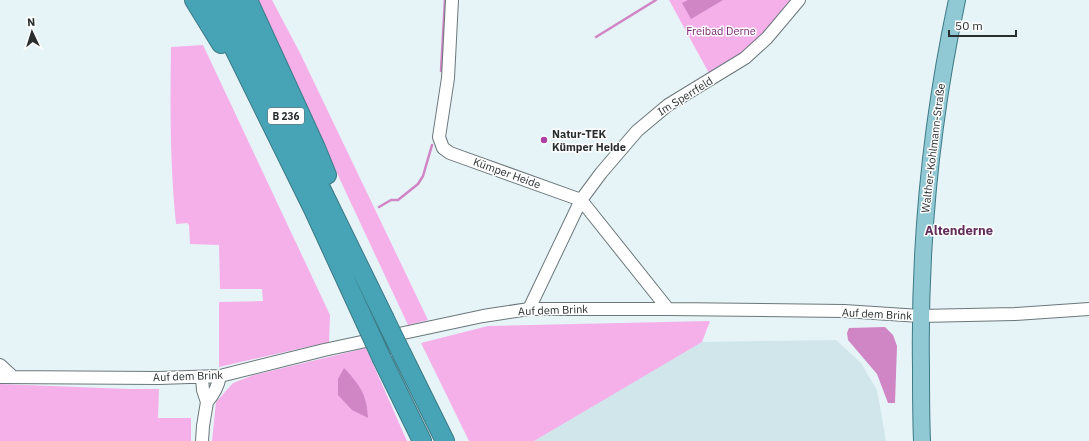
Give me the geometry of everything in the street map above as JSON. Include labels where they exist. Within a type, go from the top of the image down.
[{"type":"highway","points":[[194,0],[228,54],[258,97]]},
{"type":"highway","name":"B 236","points":[[210,0],[313,210],[422,441]]},
{"type":"highway","name":"B 236","points":[[229,0],[445,441]]},
{"type":"highway","points":[[248,0],[316,148],[330,184],[343,232]]},
{"type":"main road","name":"Walther-Kohlmann-Straße","points":[[922,441],[920,316],[923,230],[942,79],[957,0]]},
{"type":"street","name":"Kümper Heide","points":[[452,0],[448,78],[439,137],[443,148],[450,153],[581,200]]},
{"type":"street","name":"Im Sperrfeld","points":[[529,309],[581,200],[601,173],[642,126],[668,105],[711,80],[749,55],[767,38],[799,0]]},
{"type":"street","points":[[581,200],[668,309]]},
{"type":"street","name":"Auf dem Brink","points":[[0,377],[202,378],[220,376],[317,352],[483,316],[529,309],[668,309],[844,312],[920,316],[1014,314],[1089,309]]},
{"type":"street","points":[[0,365],[13,377]]},
{"type":"street","points":[[207,402],[214,394],[220,376]]},
{"type":"street","points":[[202,378],[203,390],[207,402],[202,441]]},
{"type":"shaded area","points":[[688,0],[723,0],[691,19],[682,3]]},
{"type":"shaded area","points":[[885,327],[893,335],[897,346],[895,403],[888,403],[877,374],[848,340],[847,333],[849,328]]},
{"type":"shaded area","points":[[836,340],[861,363],[877,390],[886,441],[534,441],[702,342]]},
{"type":"shaded area","points":[[344,368],[362,391],[366,403],[368,418],[352,410],[338,395],[338,379]]},
{"type":"green space","points":[[256,0],[272,0],[300,53],[428,320],[408,325]]},
{"type":"green space","name":"Freibad Derne","points":[[669,0],[791,0],[768,28],[744,53],[710,75]]},
{"type":"green space","points":[[203,45],[330,315],[329,342],[219,367],[219,302],[263,301],[262,289],[220,289],[219,245],[190,244],[189,225],[187,223],[176,224],[171,136],[171,47]]},
{"type":"green space","points":[[710,321],[702,342],[534,441],[469,441],[421,343],[488,326]]},
{"type":"green space","points":[[366,348],[407,441],[212,441],[216,402],[233,383],[254,375]]},
{"type":"green space","points":[[0,384],[159,389],[158,418],[191,418],[191,441],[0,441]]},
{"type":"waterway","points":[[441,71],[445,0]]},
{"type":"waterway","points":[[596,37],[656,0]]},
{"type":"waterway","points":[[379,207],[391,200],[398,200],[418,184],[423,176],[432,145]]},
{"type":"place","name":"Natur-TEK Kümper Heide","points":[[544,140]]},
{"type":"district","name":"Altenderne","points":[[959,230]]}]
